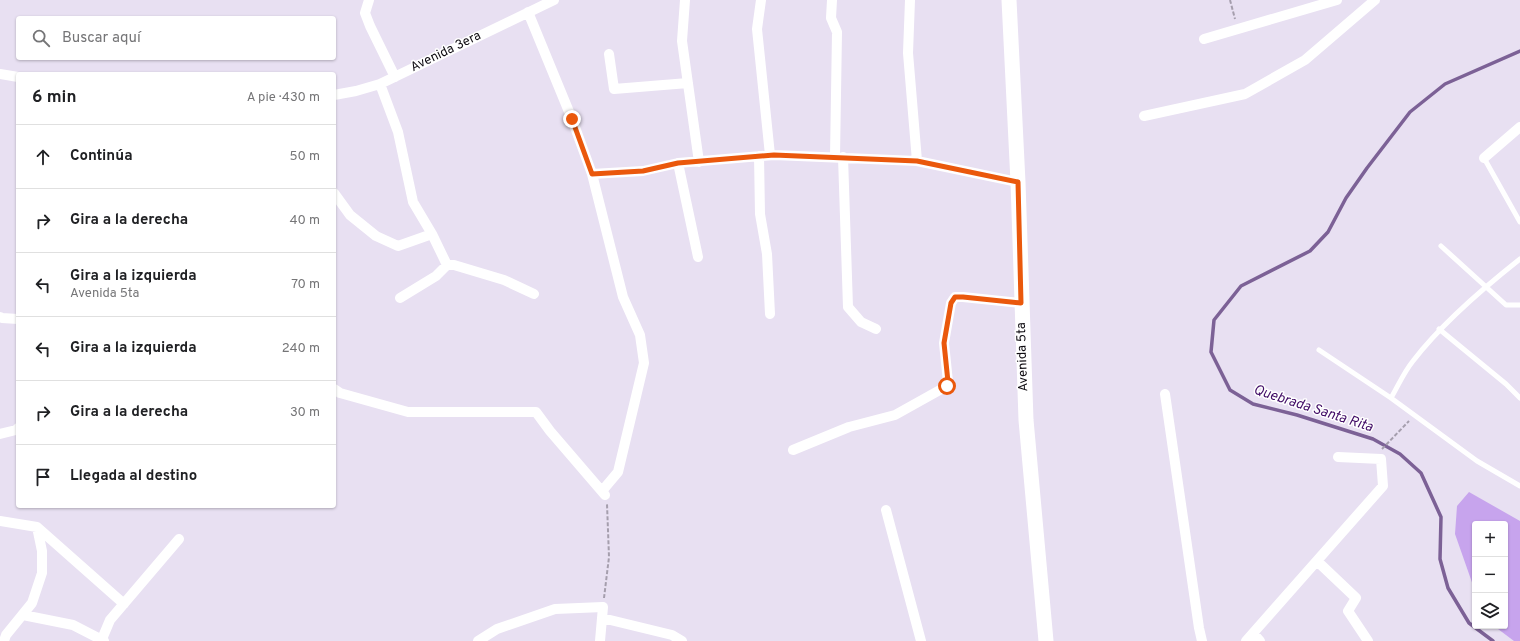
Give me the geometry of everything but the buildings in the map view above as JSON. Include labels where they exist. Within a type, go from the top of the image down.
[{"type":"street","points":[[369,0],[365,13],[395,77]]},
{"type":"street","name":"Avenida 3era","points":[[336,95],[380,84],[554,0]]},
{"type":"street","points":[[685,0],[682,41],[699,162]]},
{"type":"street","points":[[761,0],[757,29],[770,155]]},
{"type":"street","points":[[832,0],[831,18],[837,32],[839,157],[848,307],[861,322],[876,329]]},
{"type":"street","points":[[910,0],[908,53],[917,161]]},
{"type":"street","name":"Avenida 5ta","points":[[1009,0],[1018,182],[1026,420],[1046,641]]},
{"type":"street","points":[[1204,39],[1337,0]]},
{"type":"street","points":[[1144,116],[1246,94],[1305,60],[1375,0]]},
{"type":"street","points":[[336,390],[340,393],[408,412],[536,412],[550,431],[603,493],[618,472],[644,363],[640,335],[623,297],[592,174],[572,119],[528,12]]},
{"type":"street","points":[[609,54],[614,89],[688,83]]},
{"type":"street","points":[[0,74],[16,77]]},
{"type":"street","points":[[380,84],[398,132],[413,202],[432,234],[447,265]]},
{"type":"street","points":[[1484,158],[1520,127]]},
{"type":"street","points":[[592,174],[643,171],[678,163],[770,155],[917,161],[1018,182]]},
{"type":"street","points":[[759,156],[759,206],[767,254],[770,314]]},
{"type":"street","points":[[678,163],[698,257]]},
{"type":"street","points":[[336,196],[350,215],[376,236],[398,246],[432,234]]},
{"type":"street","points":[[400,298],[436,276],[447,265],[454,264],[504,280],[534,294]]},
{"type":"street","points":[[793,450],[849,427],[895,415],[947,386],[948,382],[944,343],[951,303],[955,297],[1021,303]]},
{"type":"street","points":[[0,317],[16,319]]},
{"type":"street","points":[[1165,394],[1202,641]]},
{"type":"street","points":[[0,434],[16,430]]},
{"type":"street","points":[[1253,638],[1317,560],[1384,486],[1381,459],[1338,457]]},
{"type":"street","points":[[886,510],[921,641]]},
{"type":"street","points":[[0,521],[37,527],[124,604]]},
{"type":"street","points":[[4,641],[6,635],[32,603],[42,573],[42,551],[37,527]]},
{"type":"street","points":[[22,615],[73,625],[103,640],[110,620],[178,539]]},
{"type":"street","points":[[1317,560],[1356,598],[1348,611],[1368,641]]},
{"type":"street","points":[[478,641],[497,629],[555,609],[603,607],[600,641]]},
{"type":"street","points":[[602,618],[672,635],[682,641]]},
{"type":"lane","points":[[1484,158],[1520,222]]},
{"type":"lane","points":[[1441,246],[1506,305],[1520,305]]},
{"type":"lane","points":[[1391,398],[1412,362],[1439,329],[1520,259]]},
{"type":"lane","points":[[1439,329],[1506,384],[1520,398]]},
{"type":"lane","points":[[1319,350],[1391,398],[1477,461],[1520,486]]},
{"type":"path","points":[[1230,0],[1238,30]]},
{"type":"path","points":[[1378,453],[1414,415]]},
{"type":"path","points":[[603,493],[608,508],[609,557],[603,607]]},
{"type":"shaded area","points":[[1469,492],[1520,521],[1520,641],[1514,641],[1498,629],[1508,629],[1508,521],[1472,521],[1472,582],[1455,534],[1457,506]]},
{"type":"waterway","name":"Quebrada Santa Rita","points":[[1493,641],[1469,623],[1448,588],[1440,559],[1441,517],[1421,473],[1400,454],[1373,439],[1297,415],[1253,404],[1230,390],[1211,352],[1214,320],[1241,286],[1310,251],[1328,232],[1346,198],[1410,112],[1445,84],[1520,51]]},
{"type":"route","points":[[572,119],[592,174],[643,171],[678,163],[774,155],[917,161],[1018,182],[1021,303],[955,297],[951,303],[944,343],[948,382],[947,386]]}]
